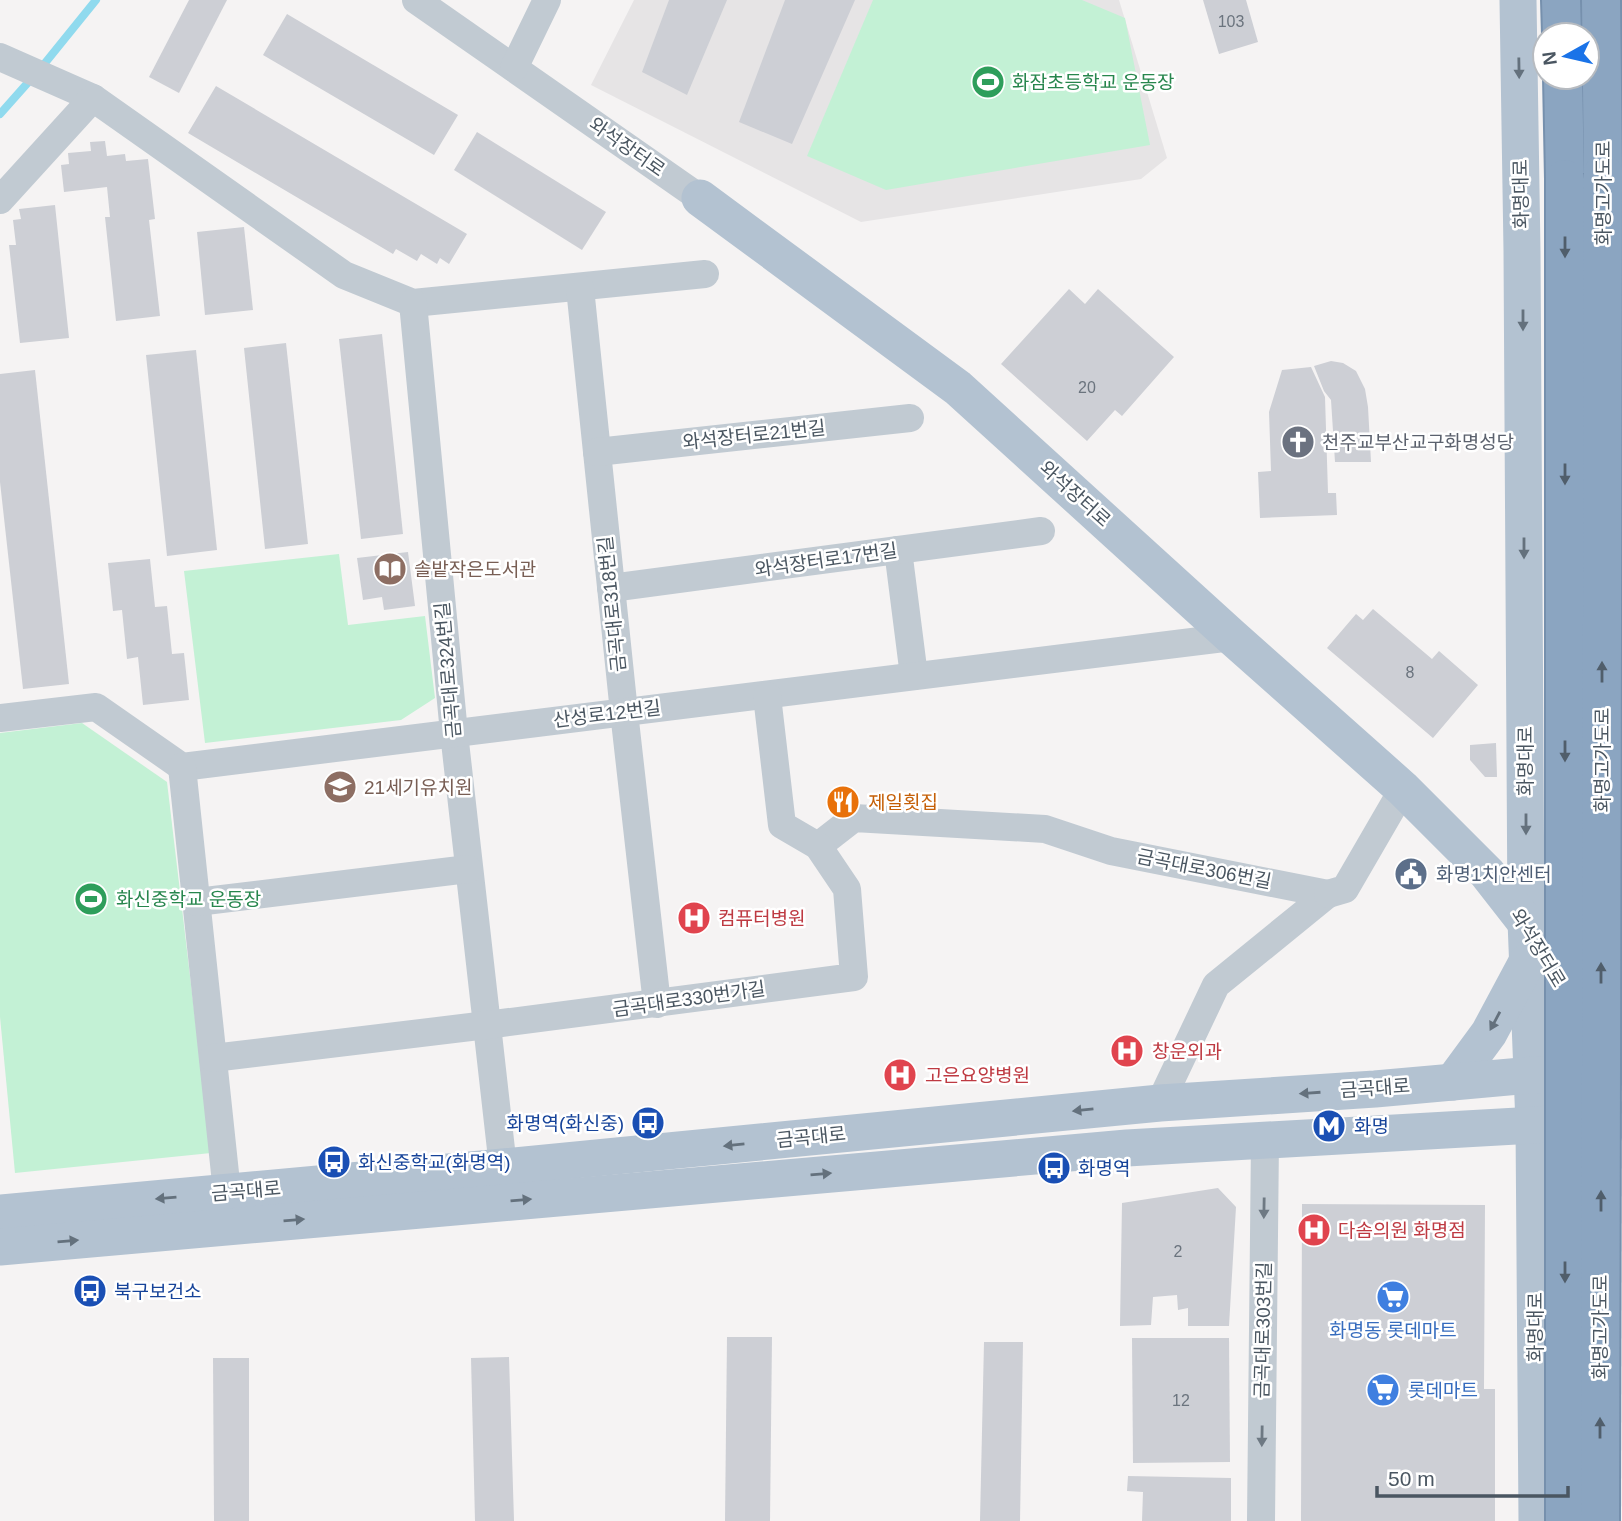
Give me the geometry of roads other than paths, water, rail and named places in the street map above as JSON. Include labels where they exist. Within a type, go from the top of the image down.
[{"type":"highway","points":[[1561,0],[1562,21]]},
{"type":"highway","name":"화명고가도로","points":[[1600,1521],[1612,168],[1604,110],[1601,0]]},
{"type":"highway","name":"화명고가도로","points":[[1563,94],[1565,1521]]},
{"type":"main road","name":"화명대로","points":[[1518,0],[1526,921],[1534,1124],[1537,1521]]},
{"type":"main road","points":[[1522,250],[1563,94]]},
{"type":"main road","name":"와석장터로","points":[[700,198],[958,388],[1403,789],[1487,873],[1526,921],[1617,1081]]},
{"type":"main road","points":[[1453,1082],[1489,1033],[1528,961]]},
{"type":"main road","name":"금곡대로","points":[[0,1213],[1160,1103],[1532,1075],[1617,1081]]},
{"type":"main road","name":"금곡대로","points":[[0,1248],[1126,1148],[1622,1120]]},
{"type":"street","name":"와석장터로","points":[[416,0],[700,198]]},
{"type":"street","points":[[514,68],[547,0]]},
{"type":"street","points":[[1,59],[93,98],[344,275],[413,303],[705,274]]},
{"type":"street","points":[[0,200],[93,98]]},
{"type":"street","name":"금곡대로318번길","points":[[580,288],[657,1004]]},
{"type":"street","name":"금곡대로324번길","points":[[413,303],[468,869],[503,1167]]},
{"type":"street","name":"와석장터로21번길","points":[[597,452],[910,418]]},
{"type":"street","name":"와석장터로17번길","points":[[611,588],[1041,531]]},
{"type":"street","points":[[898,550],[914,676]]},
{"type":"street","name":"산성로12번길","points":[[182,767],[1232,637]]},
{"type":"street","name":"금곡대로330번가길","points":[[213,1058],[487,1026],[855,977],[847,889],[818,846],[782,825],[767,696]]},
{"type":"street","points":[[0,718],[96,707],[182,767],[227,1192]]},
{"type":"street","points":[[1160,1103],[1216,985],[1328,894],[1345,889],[1403,789]]},
{"type":"street","name":"금곡대로306번길","points":[[818,846],[855,818],[1045,829],[1111,851],[1328,894]]},
{"type":"street","points":[[197,902],[468,869]]},
{"type":"street","name":"금곡대로303번길","points":[[1261,1521],[1265,1140]]},
{"type":"waterway","points":[[41,68],[96,0]]},
{"type":"waterway","points":[[0,114],[32,78]]},
{"type":"place","name":"화잠초등학교 운동장","points":[[988,82]]},
{"type":"place","name":"천주교부산교구화명성당","points":[[1298,442]]},
{"type":"place","name":"솔밭작은도서관","points":[[390,569]]},
{"type":"place","name":"21세기유치원","points":[[340,787]]},
{"type":"place","name":"제일횟집","points":[[843,802]]},
{"type":"place","name":"화명1치안센터","points":[[1411,874]]},
{"type":"place","name":"화신중학교 운동장","points":[[91,899]]},
{"type":"place","name":"컴퓨터병원","points":[[694,918]]},
{"type":"place","name":"창운외과","points":[[1127,1051]]},
{"type":"place","name":"고은요양병원","points":[[900,1075]]},
{"type":"place","name":"화명역(화신중)","points":[[648,1123]]},
{"type":"place","name":"화명","points":[[1329,1126]]},
{"type":"place","name":"화신중학교(화명역)","points":[[334,1162]]},
{"type":"place","name":"화명역","points":[[1054,1168]]},
{"type":"place","name":"다솜의원 화명점","points":[[1314,1230]]},
{"type":"place","name":"북구보건소","points":[[90,1291]]},
{"type":"place","name":"화명동 롯데마트","points":[[1393,1297]]},
{"type":"place","name":"롯데마트","points":[[1383,1390]]}]
